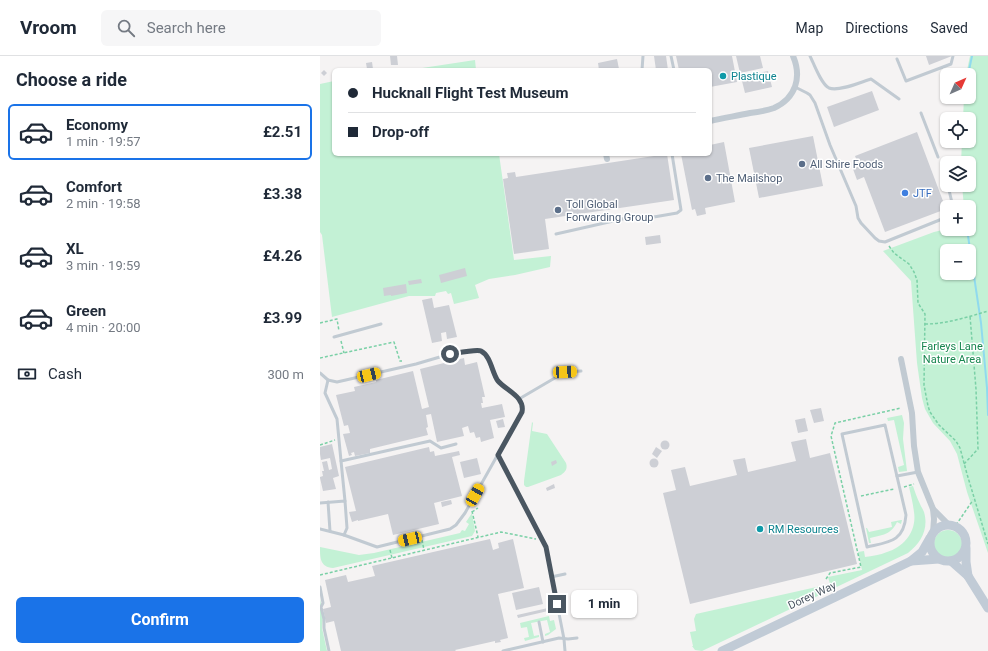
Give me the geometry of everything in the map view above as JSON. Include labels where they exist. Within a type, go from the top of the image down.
[{"type":"street","points":[[712,121],[773,108],[785,101],[793,92],[798,73],[793,56]]},
{"type":"street","points":[[900,359],[912,413],[914,446],[918,472],[933,509],[934,519],[930,544],[931,550],[939,559],[951,561],[962,556],[966,545]]},
{"type":"street","points":[[933,509],[952,526]]},
{"type":"street","points":[[932,536],[937,528],[943,526],[952,526],[960,529],[966,539],[966,562],[968,576]]},
{"type":"street","name":"Dorey Way","points":[[722,651],[911,561],[922,552],[932,536]]},
{"type":"street","name":"Dorey Way","points":[[911,561],[939,559]]},
{"type":"street","points":[[951,561],[968,576],[988,608]]},
{"type":"lane","points":[[642,68],[644,56]]},
{"type":"lane","points":[[671,56],[674,68]]},
{"type":"lane","points":[[810,56],[822,81],[828,88],[837,89],[871,79],[899,99]]},
{"type":"lane","points":[[897,59],[906,81],[951,64],[953,56]]},
{"type":"lane","points":[[795,87],[807,92],[815,103],[830,145],[856,206],[858,218],[875,238],[879,241],[885,242],[940,220]]},
{"type":"lane","points":[[922,113],[938,157]]},
{"type":"lane","points":[[556,234],[637,216],[648,218],[680,211],[672,156]]},
{"type":"lane","points":[[334,337],[381,324]]},
{"type":"lane","points":[[320,373],[328,380],[337,382],[429,361],[446,355],[477,350],[483,352],[498,380],[519,399],[522,404],[522,412],[465,513],[456,525],[450,529],[375,546],[344,535],[320,529]]},
{"type":"lane","points":[[519,399],[565,372],[581,371]]},
{"type":"lane","points":[[328,380],[325,393],[336,419],[341,461],[347,528],[344,535]]},
{"type":"lane","points":[[885,425],[897,476],[906,515],[903,530],[898,537],[889,542],[867,547],[842,434],[885,425]]},
{"type":"lane","points":[[341,461],[430,441],[441,448],[456,444]]},
{"type":"lane","points":[[498,455],[546,547],[565,651]]},
{"type":"lane","points":[[897,476],[918,472]]},
{"type":"lane","points":[[320,503],[345,500]]},
{"type":"lane","points":[[328,502],[330,531]]},
{"type":"lane","points":[[551,577],[565,574]]},
{"type":"lane","points":[[320,587],[323,603],[321,607],[329,651]]},
{"type":"lane","points":[[539,622],[543,642]]},
{"type":"lane","points":[[503,651],[559,638],[577,638]]},
{"type":"path","points":[[885,242],[894,253],[909,264],[917,280],[918,303],[925,314],[924,385],[928,406],[930,412],[939,425],[956,441],[960,448],[988,544]]},
{"type":"path","points":[[925,324],[939,323],[988,311]]},
{"type":"path","points":[[964,464],[978,449],[976,389],[970,316]]},
{"type":"path","points":[[320,358],[394,342],[400,361],[404,362]]},
{"type":"path","points":[[826,579],[830,574],[861,567],[831,436],[835,423],[901,408]]},
{"type":"path","points":[[320,445],[338,439]]},
{"type":"path","points":[[846,500],[914,484]]},
{"type":"path","points":[[952,526],[974,499]]},
{"type":"path","points":[[478,508],[472,511],[478,537]]},
{"type":"path","points":[[320,574],[501,532],[542,540]]},
{"type":"path","points":[[421,536],[424,550]]},
{"type":"path","points":[[388,544],[392,558]]},
{"type":"green space","name":"Farleys Lane Nature Area","points":[[970,56],[988,56],[988,553],[967,492],[957,454],[950,441],[933,423],[925,409],[917,363],[911,281],[883,251],[940,231],[940,236],[976,236],[976,200],[963,200],[963,192],[976,192],[976,156],[961,156],[962,148],[976,148],[976,112],[963,112],[964,104],[976,104],[976,68],[967,68]]},
{"type":"green space","points":[[475,60],[476,68],[422,68]]},
{"type":"green space","points":[[332,81],[332,156],[499,156],[514,260],[551,256],[550,267],[489,279],[475,285],[479,298],[454,304],[451,293],[448,294],[446,291],[436,293],[435,296],[409,296],[332,317],[322,235],[320,232],[320,84]]},
{"type":"green space","points":[[902,415],[904,423],[903,439],[907,471],[899,472],[898,467],[904,465],[894,420],[888,421],[887,418]]},
{"type":"green space","points":[[532,422],[532,431],[547,434],[566,463],[567,467],[561,475],[526,487],[524,485],[524,481]]},
{"type":"green space","points":[[913,486],[924,512],[925,530],[917,545],[908,553],[702,651],[695,650],[692,646],[690,632],[696,631],[694,619],[696,614],[830,584],[828,577],[862,570],[858,552],[864,551],[865,557],[882,554],[899,546],[908,537],[913,526],[914,512],[909,487]]},
{"type":"green space","points":[[472,513],[475,531],[472,536],[333,568],[323,564],[320,555],[320,547],[359,555],[374,553],[460,533],[462,530],[465,531],[469,524],[466,522]]},
{"type":"green space","points":[[902,520],[901,524],[897,522],[889,532],[870,538],[871,543],[869,543],[866,528],[869,532],[892,527],[891,522]]},
{"type":"green space","points":[[948,530],[958,534],[962,544],[958,554],[948,558],[938,554],[934,544],[938,534]]},
{"type":"green space","points":[[320,599],[323,618],[322,628],[327,651],[320,651]]},
{"type":"green space","points":[[549,616],[550,621],[554,620],[556,629],[545,636],[545,634],[550,632],[547,620],[531,623],[534,636],[539,635],[539,637],[525,641],[524,638],[529,637],[527,627],[521,628],[520,623]]},
{"type":"building","points":[[390,56],[397,56],[398,65],[391,65]]},
{"type":"building","points":[[654,56],[666,56],[668,68],[656,68]]},
{"type":"building","name":"Plastique","points":[[676,56],[732,56],[737,82],[712,87],[712,68],[679,68]]},
{"type":"building","points":[[736,56],[760,56],[763,68],[740,73]]},
{"type":"building","points":[[926,56],[952,56],[929,65]]},
{"type":"building","points":[[617,59],[619,68],[599,68],[598,63]]},
{"type":"building","points":[[372,62],[373,68],[367,68],[366,63]]},
{"type":"building","points":[[324,70],[327,73],[324,76],[321,73]]},
{"type":"building","points":[[768,71],[772,87],[745,93],[741,77]]},
{"type":"building","points":[[872,91],[879,110],[834,127],[827,107]]},
{"type":"building","name":"JTF","points":[[917,132],[943,200],[940,200],[940,211],[885,232],[864,177],[857,180],[853,169],[859,166],[855,156]]},
{"type":"building","points":[[813,136],[823,186],[759,198],[749,148]]},
{"type":"building","name":"The Mailshop","points":[[724,142],[735,202],[705,208],[706,214],[697,216],[695,209],[692,210],[681,156],[712,156],[712,145]]},
{"type":"building","name":"Toll Global Forwarding Group","points":[[654,156],[667,156],[674,200],[545,219],[549,249],[514,254],[503,179],[508,178],[507,173],[515,172],[516,177]]},
{"type":"building","points":[[660,235],[661,243],[646,245],[645,237]]},
{"type":"building","points":[[465,268],[467,276],[441,283],[439,275]]},
{"type":"building","points":[[421,279],[422,283],[409,285],[408,281]]},
{"type":"building","points":[[406,284],[407,293],[384,296],[383,288]]},
{"type":"building","points":[[432,298],[434,308],[449,305],[457,337],[447,339],[446,332],[441,333],[442,341],[432,343],[422,300]]},
{"type":"building","points":[[464,358],[465,365],[477,362],[485,397],[482,397],[482,408],[502,404],[505,417],[490,420],[494,438],[481,442],[480,437],[476,438],[474,432],[470,433],[468,426],[462,428],[464,436],[437,442],[431,414],[426,415],[428,427],[426,428],[428,435],[370,449],[370,453],[355,456],[354,452],[349,456],[343,434],[350,433],[348,425],[344,426],[336,395],[355,391],[354,387],[376,382],[376,380],[413,371],[422,409],[429,407],[420,369]]},
{"type":"building","points":[[821,408],[824,421],[814,423],[810,410]]},
{"type":"building","points":[[805,418],[808,431],[798,433],[795,420]]},
{"type":"building","points":[[503,419],[505,427],[498,428],[496,421]]},
{"type":"building","name":"RM Resources","points":[[806,439],[810,458],[830,453],[857,564],[690,604],[663,493],[676,490],[671,470],[685,467],[690,486],[737,475],[733,460],[745,458],[748,472],[796,461],[791,442]]},
{"type":"building","points":[[663,441],[667,441],[669,445],[667,449],[663,449],[661,447],[661,443]]},
{"type":"building","points":[[332,444],[339,476],[333,478],[336,489],[323,491],[320,478],[323,476],[322,471],[324,471],[322,462],[327,461],[329,470],[332,469],[330,458],[321,460],[320,447]]},
{"type":"building","points":[[429,447],[430,452],[434,451],[435,456],[459,451],[460,455],[452,457],[462,496],[434,503],[439,524],[393,535],[388,514],[352,522],[349,512],[356,511],[345,467]]},
{"type":"building","points":[[656,447],[662,451],[657,458],[652,454]]},
{"type":"building","points":[[477,458],[481,474],[464,478],[460,462]]},
{"type":"building","points":[[654,458],[659,463],[654,468],[649,463]]},
{"type":"building","points":[[556,460],[557,463],[552,466],[551,462]]},
{"type":"building","points":[[554,484],[555,488],[547,491],[546,488]]},
{"type":"building","points":[[451,500],[452,504],[442,507],[441,502]]},
{"type":"building","points":[[490,539],[493,550],[499,548],[498,543],[513,539],[524,588],[498,594],[508,638],[500,640],[501,642],[495,643],[495,641],[455,650],[456,651],[341,651],[334,621],[326,623],[323,609],[331,607],[325,580],[346,575],[348,582],[375,576],[372,566]]},
{"type":"building","points":[[539,587],[543,604],[516,610],[512,593]]},
{"type":"building","points":[[548,608],[548,611],[518,618],[517,615]]},
{"type":"waterway","points":[[969,68],[972,56]]},
{"type":"waterway","points":[[968,236],[981,323],[988,415]]},
{"type":"place","name":"Plastique","points":[[723,76]]},
{"type":"place","name":"All Shire Foods","points":[[802,164]]},
{"type":"place","name":"The Mailshop","points":[[708,178]]},
{"type":"place","name":"JTF","points":[[905,193]]},
{"type":"place","name":"Toll Global Forwarding Group","points":[[558,210]]},
{"type":"place","name":"RM Resources","points":[[760,529]]},
{"type":"route","points":[[450,354],[477,350],[483,352],[498,380],[520,401],[522,412],[498,455],[546,547],[557,604]]}]
